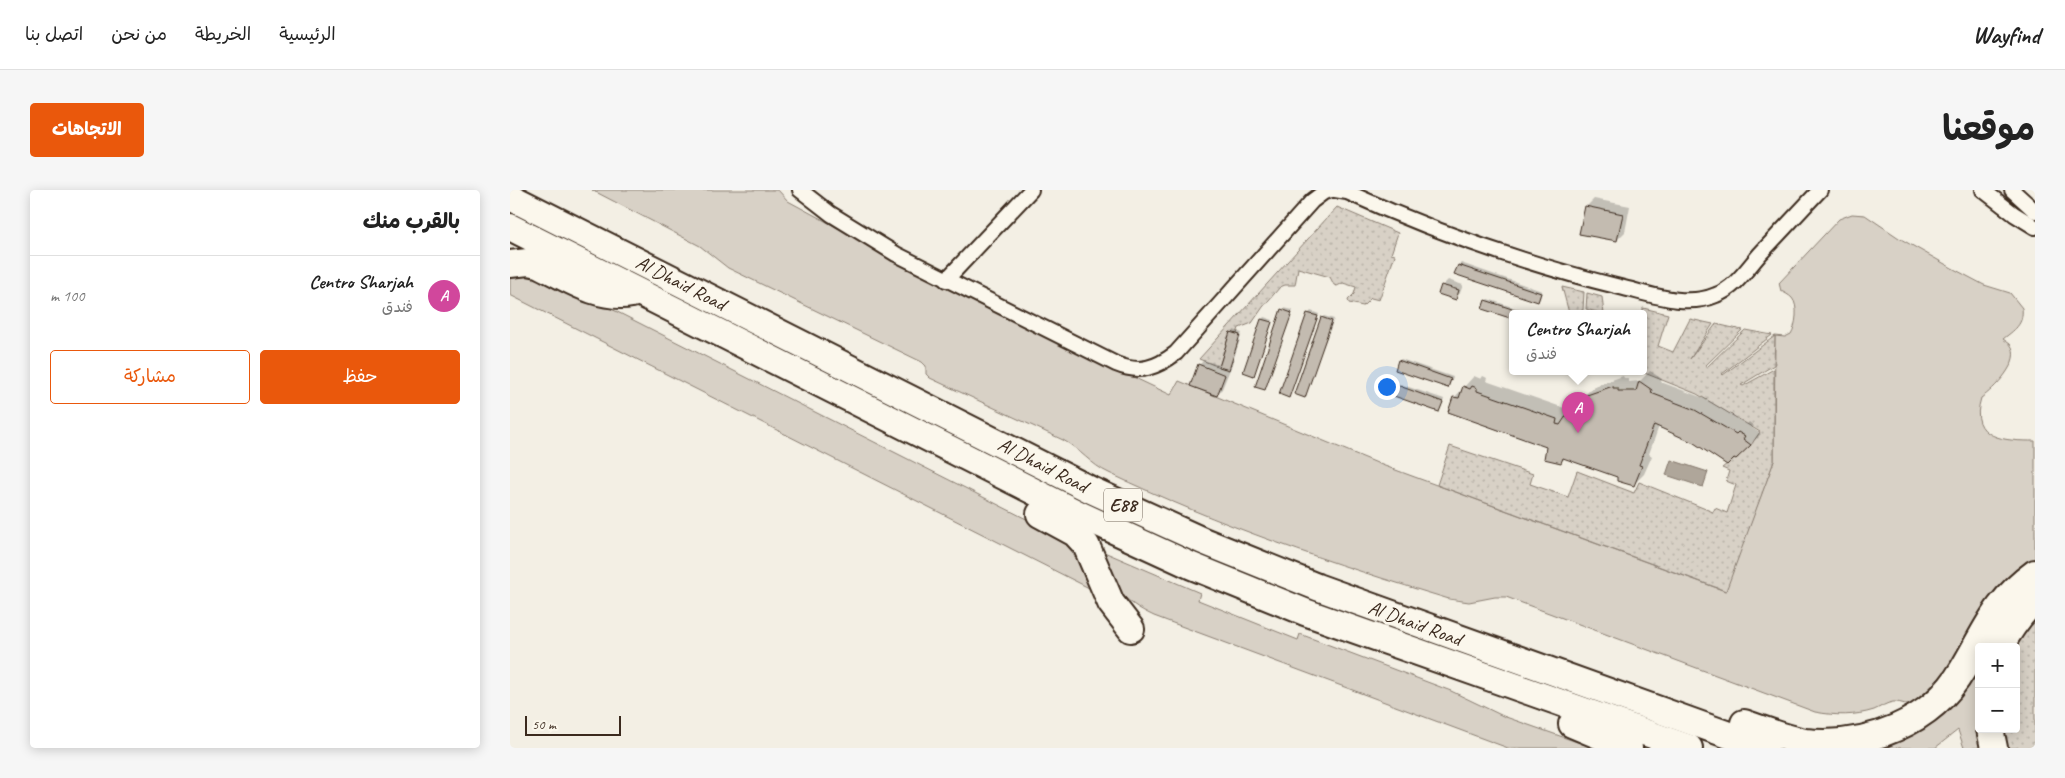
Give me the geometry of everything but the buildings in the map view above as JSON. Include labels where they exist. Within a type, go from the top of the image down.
[{"type":"highway","name":"Al Dhaid Road","points":[[510,198],[1082,486],[1147,516],[1317,587],[1765,748]]},
{"type":"highway","name":"Al Dhaid Road","points":[[510,227],[1081,515],[1192,566],[1305,612],[1688,748]]},
{"type":"highway","points":[[510,264],[528,262],[538,264],[598,292],[625,295],[639,292]]},
{"type":"highway","points":[[963,456],[979,476],[998,491],[1081,538],[1091,552],[1112,603],[1131,629]]},
{"type":"highway","points":[[1583,684],[1601,682],[1632,684],[1806,743],[1852,744],[1874,739],[1896,731],[1916,720],[1934,706],[1950,689],[1963,670],[1989,620],[1998,608],[2021,584],[2035,573]]},
{"type":"highway","points":[[2002,643],[2021,614],[2035,599]]},
{"type":"highway","points":[[1484,676],[1553,716],[1629,748]]},
{"type":"highway","points":[[1991,733],[1994,748]]},
{"type":"street","points":[[800,190],[831,214],[863,235],[946,280],[1116,364],[1135,370],[1146,370],[1166,361],[1186,345],[1312,201],[1324,192],[1333,190],[1347,192],[1430,227],[1512,257],[1587,279],[1693,301],[1706,299],[1729,288],[1820,190]]},
{"type":"street","points":[[946,280],[1031,190]]},
{"type":"street","points":[[1983,190],[2014,214],[2035,227]]},
{"type":"street","points":[[2012,190],[2035,210]]},
{"type":"shaded area","points":[[592,190],[778,190],[788,201],[977,303],[1171,395],[1179,381],[1382,465],[1725,591],[1774,461],[1775,336],[1785,337],[1791,334],[1796,316],[1794,302],[1791,297],[1781,291],[1779,283],[1839,219],[1852,214],[1865,215],[1899,238],[1952,268],[1984,285],[2010,293],[2022,308],[2020,323],[2003,339],[2010,344],[2013,351],[2010,366],[1999,382],[1981,398],[1978,412],[1980,422],[1985,430],[1992,435],[2012,440],[2035,441],[2035,559],[2024,566],[1948,669],[1916,702],[1908,704],[1893,702],[1874,710],[1853,714],[1838,715],[1815,712],[1506,597],[1469,602],[1449,599],[1362,572],[1192,510],[1103,470],[1063,440],[930,378],[926,374],[926,366],[922,362],[728,268],[700,246]]},
{"type":"shaded area","points":[[1337,207],[1398,233],[1391,254],[1395,255],[1379,300],[1371,298],[1363,306],[1349,303],[1348,300],[1354,294],[1356,287],[1343,283],[1337,286],[1334,285],[1330,277],[1298,268],[1295,285],[1280,287],[1252,323],[1239,328],[1237,334],[1230,332],[1219,367],[1199,359]]},
{"type":"shaded area","points":[[516,274],[536,276],[564,285],[1058,535],[1072,546],[1091,589],[510,295],[510,278]]},
{"type":"shaded area","points":[[1562,287],[1584,292],[1583,310],[1568,310]]},
{"type":"shaded area","points":[[1587,293],[1602,297],[1604,310],[1586,309]]},
{"type":"shaded area","points":[[1643,308],[1668,314],[1658,346],[1673,352],[1690,319],[1713,324],[1690,359],[1716,324],[1742,330],[1705,366],[1707,367],[1745,330],[1772,335],[1723,375],[1775,336],[1774,365],[1741,385],[1743,386],[1774,369],[1774,461],[1726,591],[1437,485],[1450,446],[1533,474],[1530,484],[1568,497],[1577,471],[1634,493],[1639,482],[1713,512],[1715,508],[1727,513],[1736,485],[1726,481],[1729,471],[1722,468],[1751,445],[1760,432],[1697,394],[1647,374],[1647,310],[1643,310]]},
{"type":"shaded area","points":[[1671,460],[1708,472],[1703,487],[1666,475]]},
{"type":"shaded area","points":[[1104,552],[1200,593],[1198,600],[1298,640],[1300,634],[1451,691],[1503,716],[1594,748],[1508,748],[1154,616],[1133,604],[1120,591],[1111,575]]},
{"type":"shaded area","points":[[2035,618],[2035,748],[2007,748],[2003,733],[2020,733],[2020,643],[2018,643]]},
{"type":"shaded area","points":[[1975,672],[1975,733],[1981,733],[1988,748],[1964,748],[1958,730],[1935,748],[1876,748],[1911,735]]},
{"type":"place","name":"Centro Sharjah","points":[[1578,433]]}]
